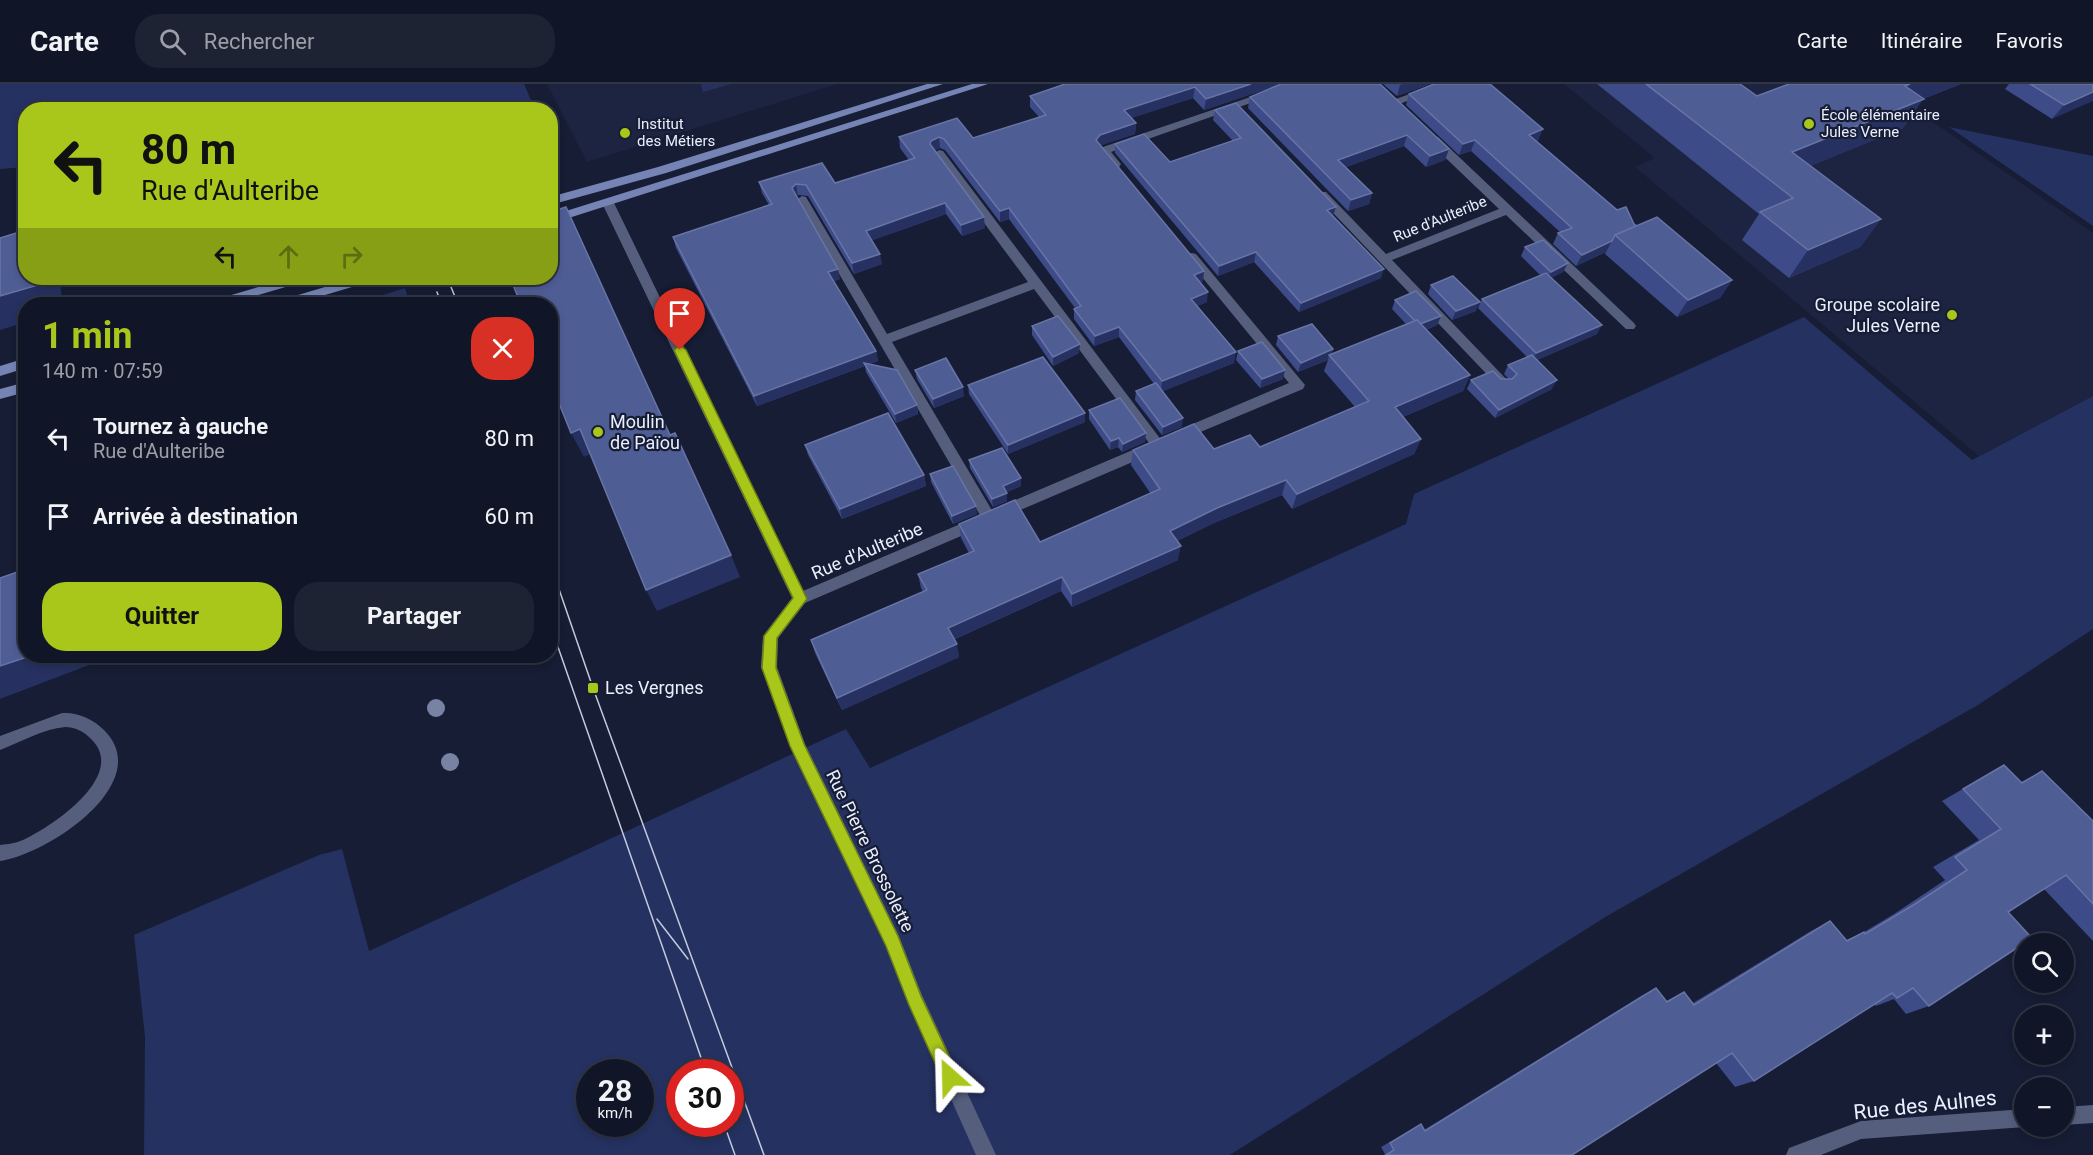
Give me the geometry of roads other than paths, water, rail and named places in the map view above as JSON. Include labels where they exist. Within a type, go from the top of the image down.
[{"type":"main road","points":[[558,199],[669,168],[938,84]]},
{"type":"main road","points":[[558,218],[983,84]]},
{"type":"main road","points":[[238,297],[279,285]]},
{"type":"main road","points":[[305,297],[345,285]]},
{"type":"main road","points":[[0,371],[18,365]]},
{"type":"main road","points":[[0,384],[18,378]]},
{"type":"main road","points":[[0,394],[18,389]]},
{"type":"street","points":[[1126,178],[1104,151],[1241,110],[1300,84]]},
{"type":"street","points":[[1374,84],[1398,107],[1447,84]]},
{"type":"street","name":"Rue d'Aulteribe","points":[[1427,134],[1630,326]]},
{"type":"street","points":[[939,154],[1158,445]]},
{"type":"street","name":"Rue d'Aulteribe","points":[[1310,182],[1503,383]]},
{"type":"street","points":[[802,200],[989,518]]},
{"type":"street","name":"Rue d'Aulteribe","points":[[608,203],[801,599],[1298,385],[1186,250]]},
{"type":"street","name":"Rue d'Aulteribe","points":[[1384,259],[1508,210]]},
{"type":"street","points":[[885,340],[1035,284]]},
{"type":"street","name":"Rue Pierre Brossolette","points":[[801,599],[771,636],[769,668],[798,746],[892,942],[915,999],[986,1155]]},
{"type":"street","points":[[0,743],[29,730],[69,720],[93,729],[107,745],[110,766],[98,789],[79,814],[43,838],[9,853],[0,853]]},
{"type":"street","points":[[2074,1115],[2093,1114]]},
{"type":"street","name":"Rue des Aulnes","points":[[1796,1155],[1861,1130],[2014,1119]]},
{"type":"tram line","points":[[451,287],[455,297]]},
{"type":"tram line","points":[[437,292],[439,297]]},
{"type":"tram line","points":[[558,586],[764,1155]]},
{"type":"tram line","points":[[558,647],[701,1059]]},
{"type":"tram line","points":[[657,919],[688,959]]},
{"type":"tram line","points":[[729,1137],[735,1155]]},
{"type":"place","name":"École élémentaire Jules Verne","points":[[1809,124]]},
{"type":"place","name":"Institut des Métiers","points":[[625,133]]},
{"type":"place","name":"Groupe scolaire Jules Verne","points":[[1952,315]]},
{"type":"place","name":"Moulin de Païou","points":[[598,432]]},
{"type":"place","name":"Les Vergnes","points":[[593,688]]}]
